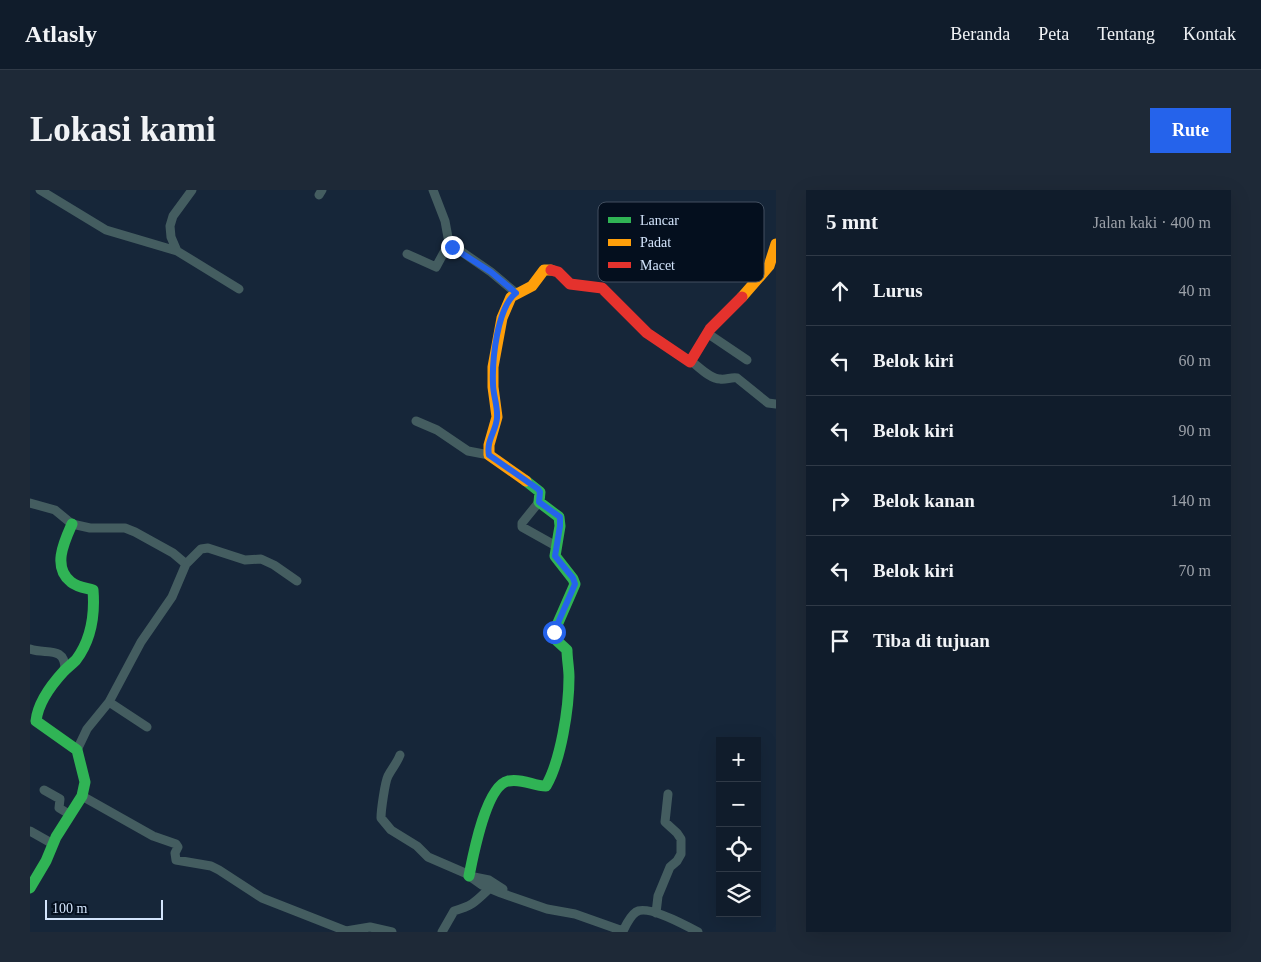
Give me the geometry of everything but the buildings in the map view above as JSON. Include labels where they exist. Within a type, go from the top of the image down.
[{"type":"street","points":[[40,190],[106,230],[177,251],[239,288]]},
{"type":"street","points":[[433,190],[445,220],[449,243],[452,247],[491,272],[516,293]]},
{"type":"street","points":[[177,251],[171,237],[170,226],[173,216],[189,191]]},
{"type":"street","points":[[407,254],[436,267],[449,243]]},
{"type":"street","points":[[764,271],[769,266],[776,244]]},
{"type":"street","points":[[489,455],[488,444],[497,418],[497,404],[493,385],[493,365],[500,320],[510,298],[516,293],[532,286],[544,270],[558,272],[570,284],[602,288],[647,333],[688,361],[691,361],[717,379],[737,378],[768,403],[776,404]]},
{"type":"street","points":[[691,361],[707,333],[754,282]]},
{"type":"street","points":[[707,333],[747,360]]},
{"type":"street","points":[[416,420],[437,430],[468,451],[489,455],[538,489],[540,492],[539,502],[522,523],[522,527],[556,546]]},
{"type":"street","points":[[30,502],[55,510],[72,524],[90,528],[125,528],[136,532],[173,553],[186,564]]},
{"type":"street","points":[[470,876],[477,831],[498,786],[503,782],[520,780],[542,787],[546,786],[554,769],[563,725],[569,674],[565,647],[555,640],[554,632],[575,584],[573,578],[555,556],[560,517],[539,502]]},
{"type":"street","points":[[72,524],[59,556],[62,570],[72,582],[94,590],[93,624],[89,636],[75,662],[65,670],[39,706],[35,715],[36,721],[78,750]]},
{"type":"street","points":[[30,888],[46,861],[53,844],[82,796],[85,782],[78,750],[87,729],[109,702],[141,642],[172,597],[186,564],[201,549],[208,548],[243,559],[261,558],[297,581]]},
{"type":"street","points":[[30,649],[52,651],[65,661],[65,670]]},
{"type":"street","points":[[109,702],[147,727]]},
{"type":"street","points":[[400,755],[386,780],[381,809],[382,822],[391,830],[417,846],[428,858],[513,897],[547,908],[575,914],[623,932],[638,910],[656,913],[698,932]]},
{"type":"street","points":[[44,790],[60,800],[60,808],[70,814]]},
{"type":"street","points":[[656,913],[658,896],[670,867],[681,854],[681,840],[677,832],[666,822],[668,794]]},
{"type":"street","points":[[82,796],[153,836],[176,844],[178,847],[175,853],[176,860],[211,866],[220,870],[253,893],[272,903],[346,931],[370,927],[392,932]]},
{"type":"street","points":[[30,831],[53,844]]},
{"type":"street","points":[[470,876],[489,880],[513,897]]},
{"type":"street","points":[[442,932],[454,911],[473,905],[490,888]]},
{"type":"traffic: fast","points":[[469,876],[482,823],[493,795],[500,786],[513,780],[546,786],[556,762],[566,718],[569,677],[567,650],[555,639],[554,632],[575,584],[555,556],[560,526],[559,517],[539,502],[540,492],[526,481]]},
{"type":"traffic: fast","points":[[30,888],[46,861],[56,837],[82,796],[85,782],[77,750],[36,721],[46,694],[59,676],[76,660],[85,644],[91,627],[93,590],[73,584],[65,576],[62,569],[61,554],[72,524]]},
{"type":"traffic: slow","points":[[764,272],[769,266],[776,244]]},
{"type":"traffic: slow","points":[[526,481],[489,455],[489,445],[497,417],[493,387],[493,367],[502,318],[511,297],[532,286],[544,270],[551,270]]},
{"type":"traffic: slow","points":[[742,297],[755,282]]},
{"type":"traffic: jam","points":[[551,270],[558,272],[570,284],[602,288],[647,333],[690,362],[710,329],[742,297]]},
{"type":"route","points":[[452,247],[491,272],[516,293],[510,298],[500,320],[493,365],[493,385],[497,404],[497,418],[488,449],[489,455],[538,489],[540,492],[539,502],[560,517],[555,556],[573,578],[575,584],[554,632]]}]
